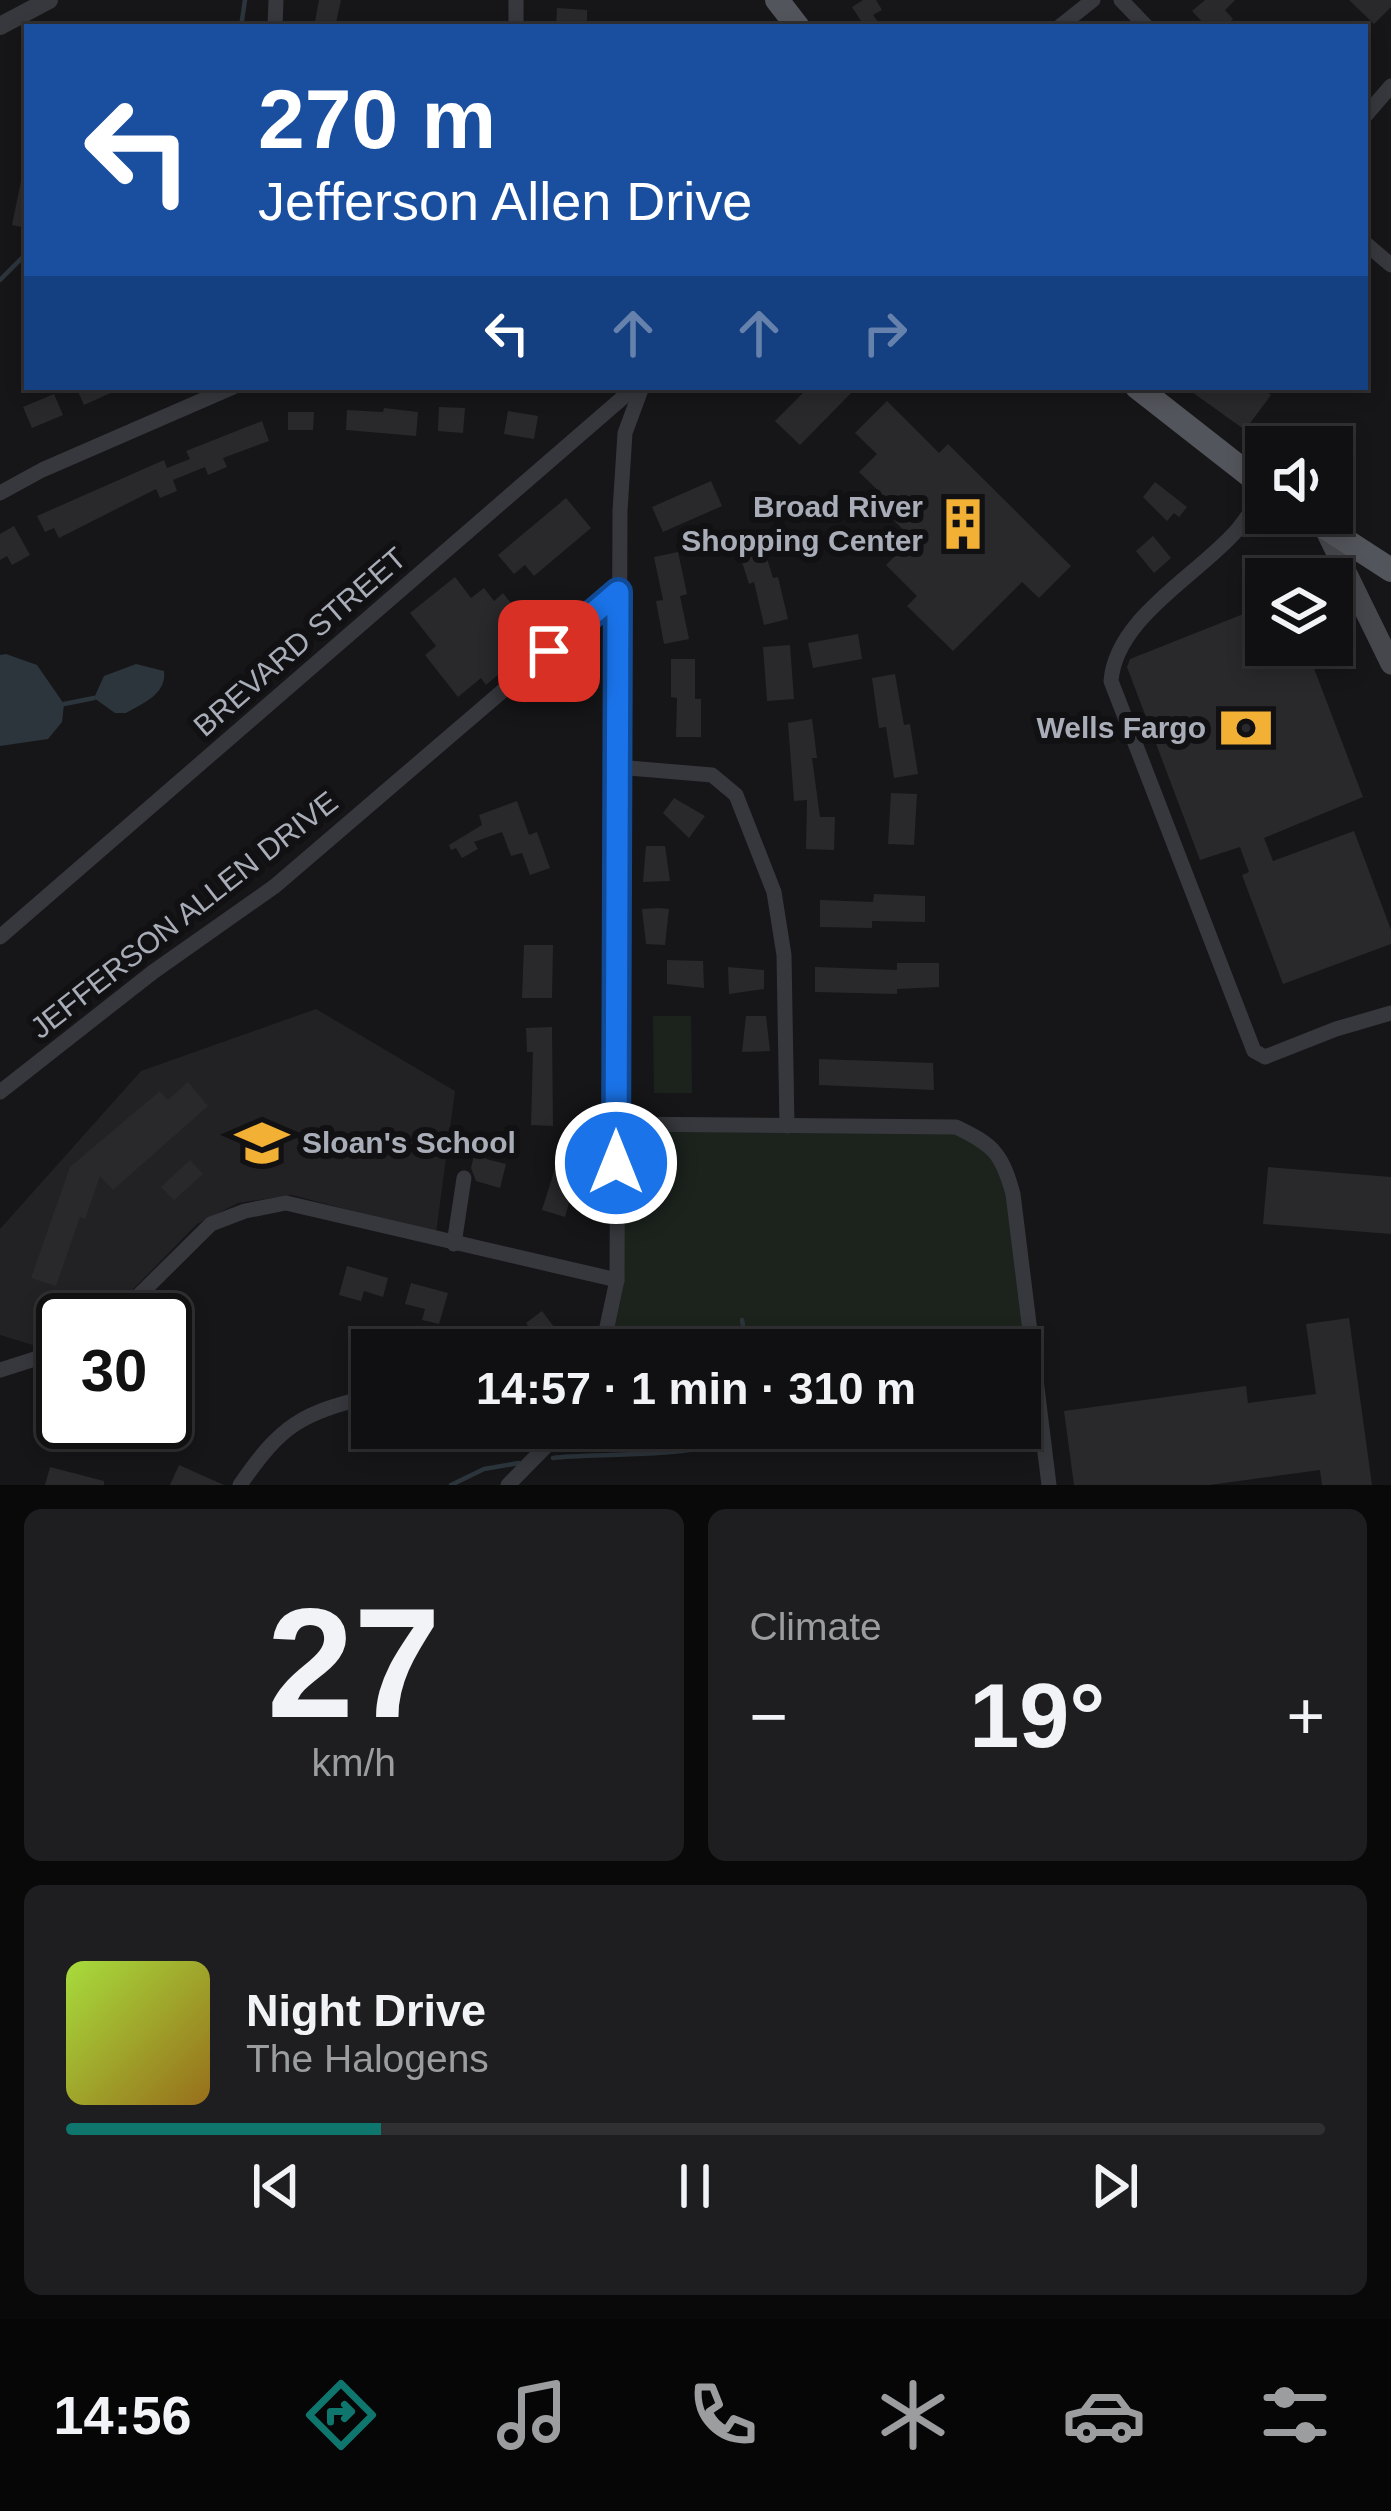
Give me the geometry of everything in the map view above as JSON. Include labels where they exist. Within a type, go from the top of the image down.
[{"type":"main road","points":[[777,0],[796,24]]},
{"type":"main road","points":[[1141,390],[1245,472]]},
{"type":"main road","points":[[1321,534],[1391,664]]},
{"type":"main road","points":[[1336,534],[1391,570]]},
{"type":"street","points":[[0,26],[49,0]]},
{"type":"street","points":[[1063,24],[1093,0]]},
{"type":"street","points":[[1121,0],[1144,24]]},
{"type":"street","points":[[1368,113],[1391,86]]},
{"type":"street","points":[[1368,246],[1391,265]]},
{"type":"street","points":[[0,493],[41,470],[226,390]]},
{"type":"street","name":"BREVARD STREET","points":[[0,937],[635,390]]},
{"type":"street","points":[[606,1329],[617,1280],[618,592],[625,433],[637,390]]},
{"type":"street","points":[[1245,520],[1200,566],[1167,591],[1113,662],[1112,681],[1254,1052],[1265,1057],[1391,1013]]},
{"type":"street","name":"JEFFERSON ALLEN DRIVE","points":[[0,1092],[153,972],[275,886],[618,592]]},
{"type":"street","points":[[617,767],[712,775],[736,795],[773,892],[784,953],[787,1126]]},
{"type":"street","points":[[615,1124],[956,1127],[984,1140],[1004,1161],[1013,1194],[1049,1485]]},
{"type":"street","points":[[454,1244],[464,1178]]},
{"type":"street","points":[[141,1293],[211,1224],[286,1203],[617,1280]]},
{"type":"street","points":[[0,1370],[36,1359]]},
{"type":"street","points":[[240,1485],[269,1443],[288,1426],[351,1402]]},
{"type":"street","points":[[508,1485],[543,1449]]},
{"type":"shaded area","points":[[0,655],[37,665],[64,704],[62,722],[48,739],[0,746]]},
{"type":"shaded area","points":[[136,664],[164,671],[162,686],[152,697],[126,713],[115,713],[94,698],[104,676]]},
{"type":"shaded area","name":"Sloan's School","points":[[316,1009],[455,1091],[436,1233],[292,1195],[238,1203],[197,1224],[130,1293],[36,1293],[36,1346],[0,1335],[0,1229],[141,1071]]},
{"type":"shaded area","points":[[653,1016],[691,1016],[692,1093],[654,1093]]},
{"type":"shaded area","points":[[615,1124],[956,1127],[1004,1161],[1029,1322],[1020,1329],[607,1329]]},
{"type":"building","points":[[319,0],[341,0],[336,24],[315,24]]},
{"type":"building","points":[[863,0],[876,0],[882,10],[873,15],[878,22],[863,24],[852,7]]},
{"type":"building","points":[[1205,0],[1235,0],[1225,10],[1233,19],[1227,24],[1204,24],[1192,11]]},
{"type":"building","points":[[1349,0],[1391,0],[1391,7],[1374,24]]},
{"type":"building","points":[[557,8],[587,10],[587,24],[556,24]]},
{"type":"building","points":[[22,176],[24,176],[24,227],[12,225]]},
{"type":"building","points":[[77,390],[117,390],[84,405]]},
{"type":"building","points":[[806,390],[854,390],[800,445],[775,421]]},
{"type":"building","points":[[1189,390],[1264,390],[1271,395],[1245,430]]},
{"type":"building","points":[[54,394],[63,415],[32,428],[23,407]]},
{"type":"building","name":"Broad River Shopping Center","points":[[887,401],[939,453],[948,444],[1071,566],[1039,598],[1022,582],[953,651],[907,606],[917,596],[886,565],[912,539],[884,510],[891,503],[859,472],[877,454],[855,433]]},
{"type":"building","points":[[439,407],[465,408],[463,433],[438,431]]},
{"type":"building","points":[[384,408],[418,412],[416,436],[346,430],[347,410],[383,412]]},
{"type":"building","points":[[508,411],[538,416],[534,439],[504,434]]},
{"type":"building","points":[[288,412],[314,412],[313,430],[288,430]]},
{"type":"building","points":[[262,421],[269,441],[223,458],[227,467],[208,475],[205,467],[173,480],[177,491],[160,498],[156,489],[59,538],[54,528],[45,532],[37,516],[164,460],[167,468],[190,459],[186,451]]},
{"type":"building","points":[[711,481],[722,506],[663,532],[652,507]]},
{"type":"building","points":[[1155,482],[1187,507],[1179,517],[1174,513],[1167,521],[1143,497]]},
{"type":"building","points":[[566,498],[591,528],[534,576],[525,565],[514,574],[498,555]]},
{"type":"building","points":[[14,526],[30,555],[12,565],[7,556],[0,560],[0,534]]},
{"type":"building","points":[[760,535],[773,578],[778,577],[788,619],[764,625],[754,582],[749,584],[736,543]]},
{"type":"building","points":[[1153,536],[1171,558],[1154,573],[1136,551]]},
{"type":"building","points":[[678,552],[687,594],[680,596],[689,639],[664,644],[656,601],[663,600],[654,557]]},
{"type":"building","points":[[455,577],[471,598],[484,588],[494,601],[503,593],[536,635],[500,663],[505,669],[486,685],[481,678],[458,697],[425,655],[436,646],[410,613]]},
{"type":"building","points":[[1245,613],[1245,666],[1313,666],[1363,797],[1264,838],[1273,861],[1354,831],[1391,930],[1391,944],[1283,984],[1242,875],[1249,872],[1240,847],[1200,860],[1127,667],[1130,659]]},
{"type":"building","points":[[858,634],[862,659],[813,668],[808,643]]},
{"type":"building","points":[[790,645],[794,699],[767,701],[763,647]]},
{"type":"building","points":[[671,659],[695,659],[701,737],[676,737]]},
{"type":"building","points":[[895,674],[918,774],[894,778],[886,727],[879,728],[872,678]]},
{"type":"building","points":[[812,719],[820,817],[835,817],[834,850],[806,849],[807,800],[794,801],[788,723]]},
{"type":"building","points":[[891,793],[917,794],[914,845],[888,844]]},
{"type":"building","points":[[674,798],[705,816],[689,838],[663,813]]},
{"type":"building","points":[[517,801],[529,835],[537,832],[550,868],[530,875],[522,853],[511,856],[502,832],[474,842],[478,849],[462,858],[456,848],[451,850],[449,845],[482,825],[479,815]]},
{"type":"building","points":[[646,846],[665,846],[670,881],[643,882]]},
{"type":"building","points":[[874,894],[925,896],[925,922],[820,927],[820,900],[873,902]]},
{"type":"building","points":[[642,909],[669,909],[665,945],[646,944]]},
{"type":"building","points":[[524,945],[553,945],[552,998],[522,998]]},
{"type":"building","points":[[667,960],[703,961],[704,988],[667,984]]},
{"type":"building","points":[[897,963],[939,963],[939,987],[897,989],[897,994],[815,992],[815,967],[897,970]]},
{"type":"building","points":[[728,967],[764,970],[764,989],[729,994]]},
{"type":"building","points":[[746,1016],[766,1016],[770,1051],[742,1052]]},
{"type":"building","points":[[552,1027],[553,1126],[531,1125],[533,1052],[527,1052],[526,1028]]},
{"type":"building","points":[[819,1059],[933,1063],[934,1090],[819,1085]]},
{"type":"building","points":[[188,1082],[208,1106],[113,1190],[100,1176],[56,1286],[31,1278],[70,1167],[160,1091],[168,1100]]},
{"type":"building","points":[[465,1133],[491,1140],[486,1159],[506,1164],[500,1188],[476,1181],[471,1168],[475,1151],[461,1148]]},
{"type":"building","points":[[190,1160],[203,1174],[174,1200],[161,1187]]},
{"type":"building","points":[[557,1162],[579,1168],[565,1217],[542,1210]]},
{"type":"building","points":[[1268,1167],[1391,1177],[1391,1234],[1263,1224]]},
{"type":"building","points":[[347,1266],[388,1278],[383,1297],[364,1291],[361,1301],[339,1295]]},
{"type":"building","points":[[411,1283],[448,1293],[439,1324],[422,1320],[425,1309],[405,1304]]},
{"type":"building","points":[[542,1311],[556,1329],[530,1329],[526,1323]]},
{"type":"building","points":[[1349,1318],[1372,1485],[1322,1485],[1320,1470],[1209,1485],[1074,1485],[1064,1411],[1246,1386],[1248,1403],[1316,1394],[1306,1324]]},
{"type":"building","points":[[179,1465],[224,1485],[170,1485]]},
{"type":"building","points":[[50,1467],[104,1481],[104,1485],[45,1485]]},
{"type":"waterway","points":[[241,24],[245,0]]},
{"type":"waterway","points":[[0,280],[24,256]]},
{"type":"waterway","points":[[64,704],[94,698]]},
{"type":"waterway","points":[[742,1320],[744,1329]]},
{"type":"waterway","points":[[553,1458],[692,1449]]},
{"type":"waterway","points":[[451,1485],[484,1469],[519,1463]]},
{"type":"place","name":"Broad River Shopping Center","points":[[963,524]]},
{"type":"place","name":"Wells Fargo","points":[[1246,728]]},
{"type":"place","name":"Sloan's School","points":[[262,1143]]},
{"type":"route","points":[[549,651],[618,592],[616,1163]]}]
